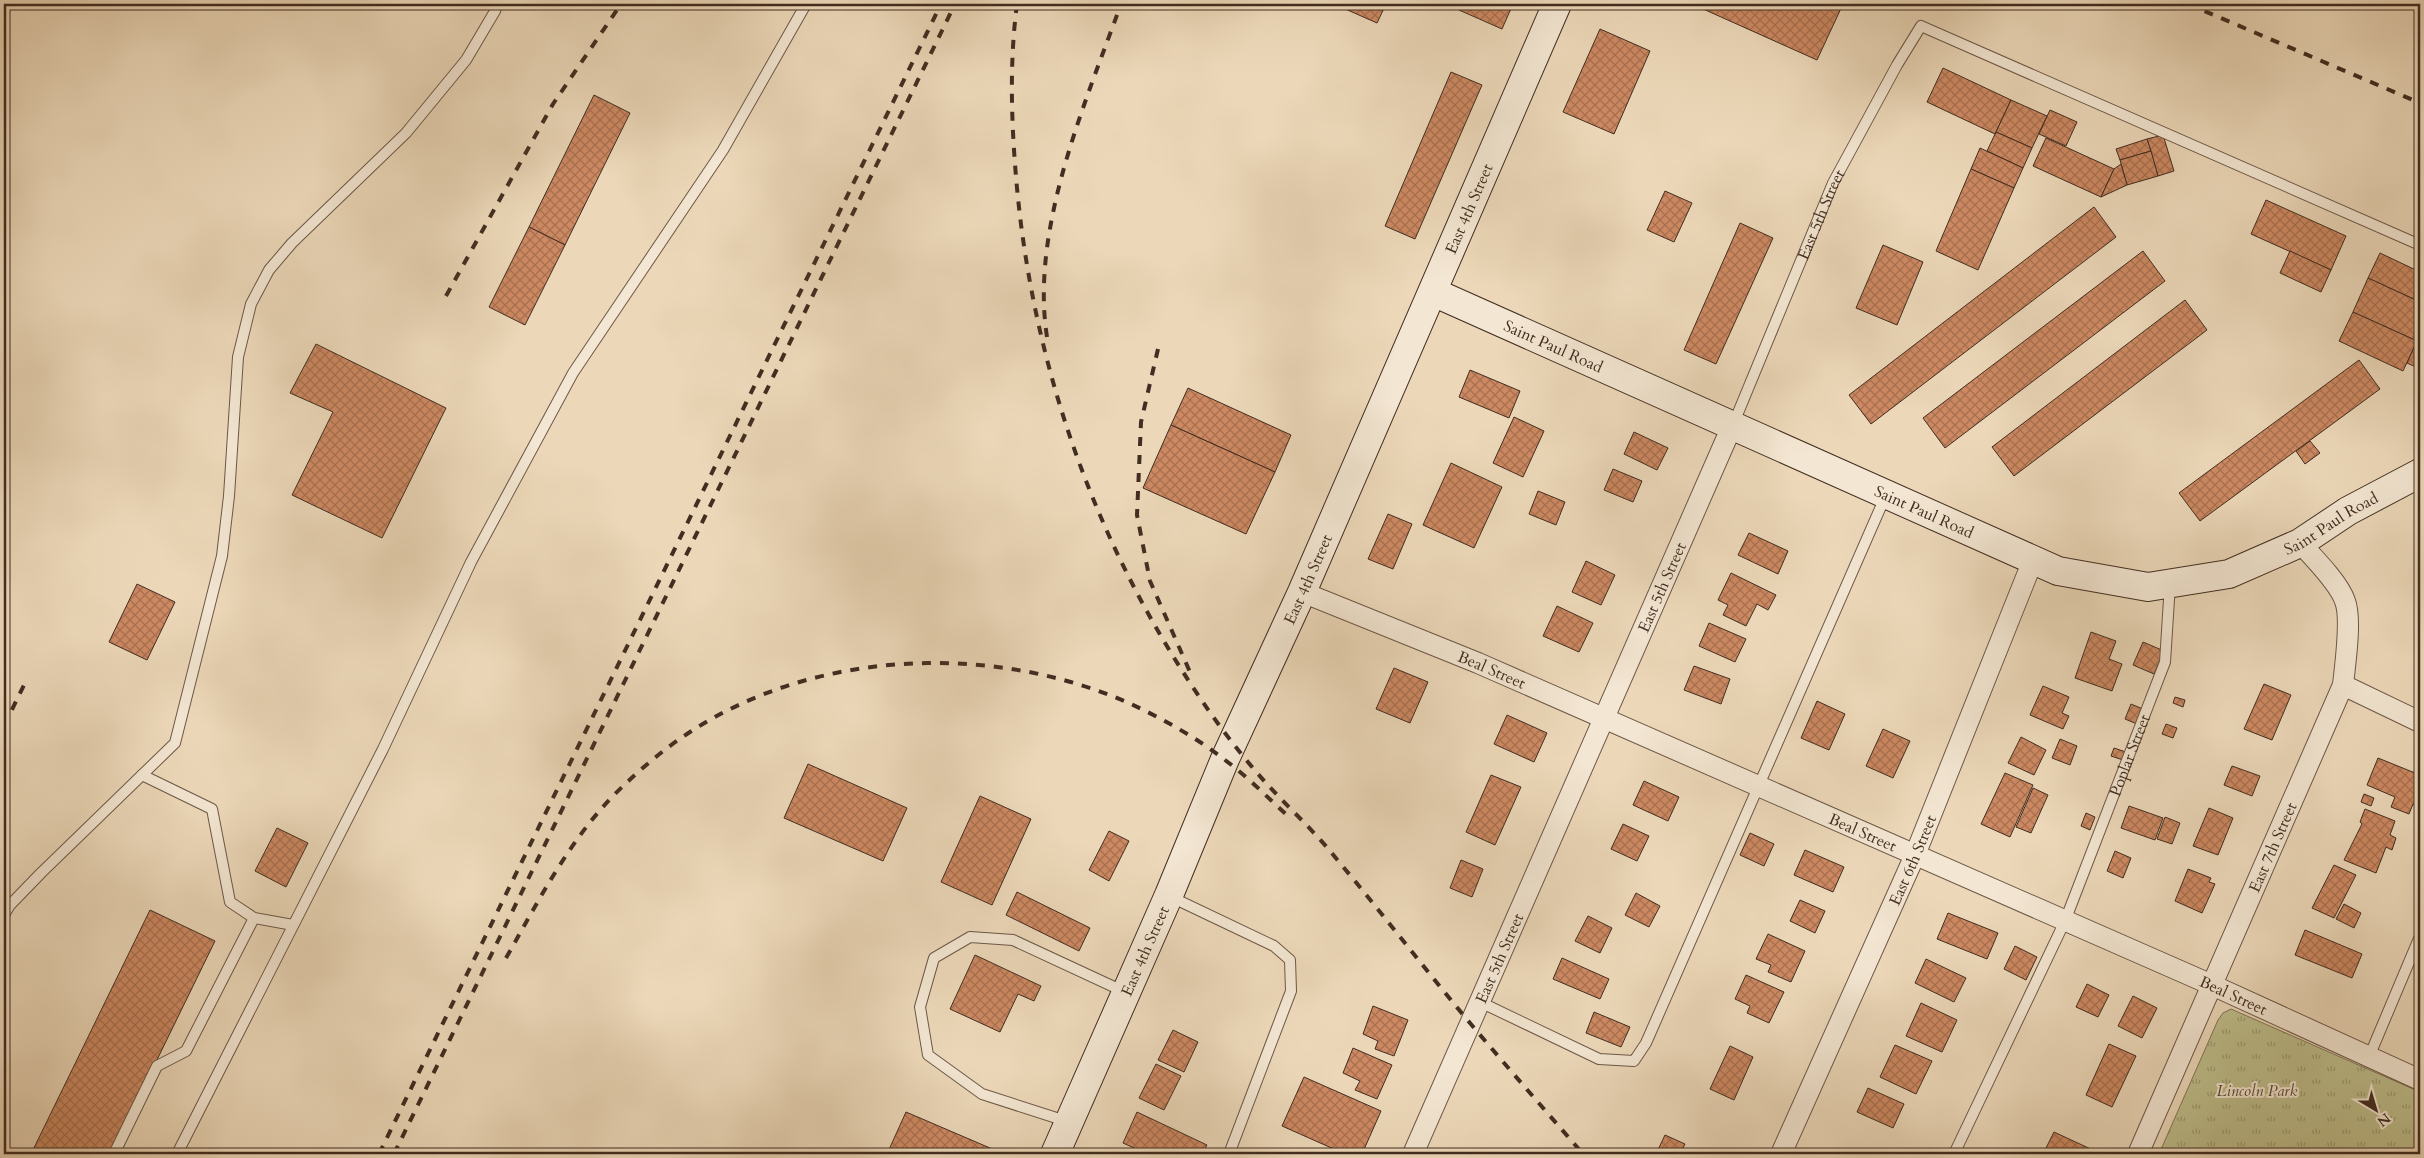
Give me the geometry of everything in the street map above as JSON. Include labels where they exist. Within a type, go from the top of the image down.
[{"type":"main road","name":"East 4th Street","points":[[1055,1154],[1225,759],[1302,592],[1557,4]]},
{"type":"main road","name":"Saint Paul Road","points":[[1433,292],[2058,571],[2148,587],[2229,574],[2300,542],[2348,511],[2420,473]]},
{"type":"street","name":"East 5th Street","points":[[1413,1154],[1732,426]]},
{"type":"street","name":"East 7th Street","points":[[2138,1154],[2343,686],[2348,638],[2345,601],[2326,572],[2300,542]]},
{"type":"street","name":"East 6th Street","points":[[1781,1154],[1915,855],[2033,560]]},
{"type":"street","name":"Beal Street","points":[[1302,592],[1478,663],[2212,986],[2420,1080]]},
{"type":"street","points":[[2343,686],[2420,722]]},
{"type":"lane","points":[[4,915],[10,905],[41,873],[175,743],[222,556],[229,496],[238,357],[251,304],[269,270],[292,243],[406,133],[460,67],[495,11],[497,4]]},
{"type":"lane","points":[[177,1154],[383,749],[471,562],[573,373],[723,150],[806,4]]},
{"type":"lane","name":"East 5th Street","points":[[1732,426],[1833,183],[1896,64],[1921,26],[2420,245]]},
{"type":"lane","points":[[1480,1002],[1599,1059],[1634,1060],[1646,1043],[1887,494]]},
{"type":"lane","name":"Poplar Street","points":[[1954,1154],[2064,921],[2165,662],[2170,583]]},
{"type":"lane","points":[[142,775],[212,809],[230,902],[254,918],[293,925]]},
{"type":"lane","points":[[1168,895],[1274,946],[1290,960],[1290,991],[1229,1154]]},
{"type":"lane","points":[[114,1154],[157,1066],[186,1051],[254,918]]},
{"type":"lane","points":[[2369,1057],[2420,936]]},
{"type":"lane","points":[[1069,1122],[982,1094],[928,1055],[920,1007],[934,958],[970,937],[1014,940],[1126,992]]},
{"type":"green space","name":"Lincoln Park","points":[[2231,1009],[2420,1092],[2420,1154],[2159,1154],[2218,1020],[2223,1013]]},
{"type":"building","points":[[1334,4],[1386,4],[1377,23]]},
{"type":"building","points":[[1462,4],[1513,4],[1502,29],[1459,10]]},
{"type":"building","points":[[1692,4],[1843,4],[1817,60]]},
{"type":"building","points":[[1600,29],[1650,51],[1614,134],[1563,112]]},
{"type":"building","points":[[1943,68],[2011,100],[1995,134],[1927,102]]},
{"type":"building","points":[[1451,72],[1482,85],[1415,239],[1385,226]]},
{"type":"building","points":[[594,95],[630,113],[565,245],[529,227]]},
{"type":"building","points":[[2011,100],[2047,116],[2032,148],[1996,132]]},
{"type":"building","points":[[2050,110],[2077,122],[2066,146],[2039,134]]},
{"type":"building","points":[[1996,132],[2032,148],[2023,168],[1987,151]]},
{"type":"building","points":[[2163,135],[2174,171],[2158,176],[2147,139]]},
{"type":"building","points":[[2046,138],[2114,169],[2101,197],[2033,166]]},
{"type":"building","points":[[2147,139],[2151,151],[2120,160],[2116,149]]},
{"type":"building","points":[[1980,148],[2023,168],[2014,188],[1971,169]]},
{"type":"building","points":[[2151,151],[2158,176],[2127,185],[2120,160]]},
{"type":"building","points":[[2121,164],[2127,185],[2101,197],[2114,169]]},
{"type":"building","points":[[1971,169],[2014,188],[1978,270],[1936,251]]},
{"type":"building","points":[[1665,191],[1692,203],[1674,242],[1647,230]]},
{"type":"building","points":[[2266,200],[2346,236],[2331,270],[2251,234]]},
{"type":"building","points":[[2094,207],[2116,237],[1871,424],[1849,395]]},
{"type":"building","points":[[1740,223],[1773,238],[1716,364],[1684,350]]},
{"type":"building","points":[[529,227],[565,245],[525,325],[489,307]]},
{"type":"building","points":[[1883,245],[1923,262],[1897,325],[1856,308]]},
{"type":"building","points":[[2143,251],[2165,281],[1945,448],[1923,418]]},
{"type":"building","points":[[2290,251],[2331,270],[2321,292],[2280,273]]},
{"type":"building","points":[[2380,253],[2420,272],[2420,302],[2368,278]]},
{"type":"building","points":[[2368,278],[2420,302],[2420,334],[2417,341],[2353,312]]},
{"type":"building","points":[[2185,300],[2207,330],[2014,476],[1992,447]]},
{"type":"building","points":[[2353,312],[2417,341],[2403,371],[2339,341]]},
{"type":"building","points":[[2417,341],[2420,343],[2420,369],[2407,363]]},
{"type":"building","points":[[316,344],[446,408],[382,538],[292,495],[333,412],[290,393]]},
{"type":"building","points":[[2359,360],[2380,389],[2200,521],[2179,493]]},
{"type":"building","points":[[1470,370],[1520,391],[1509,418],[1459,397]]},
{"type":"building","points":[[1188,388],[1291,435],[1275,472],[1171,425]]},
{"type":"building","points":[[1514,417],[1544,431],[1523,477],[1493,463]]},
{"type":"building","points":[[1171,425],[1275,472],[1246,534],[1143,488]]},
{"type":"building","points":[[1634,432],[1668,448],[1657,470],[1624,454]]},
{"type":"building","points":[[2310,441],[2320,453],[2305,464],[2296,451]]},
{"type":"building","points":[[1451,463],[1502,487],[1474,548],[1423,525]]},
{"type":"building","points":[[1613,469],[1642,481],[1633,502],[1604,490]]},
{"type":"building","points":[[1538,491],[1565,502],[1556,525],[1529,514]]},
{"type":"building","points":[[1388,514],[1412,524],[1393,569],[1368,559]]},
{"type":"building","points":[[1749,533],[1788,551],[1778,574],[1738,555]]},
{"type":"building","points":[[1586,561],[1615,575],[1601,605],[1572,592]]},
{"type":"building","points":[[1731,573],[1776,595],[1768,610],[1757,604],[1746,626],[1723,615],[1728,605],[1718,600]]},
{"type":"building","points":[[137,584],[175,602],[147,660],[109,642]]},
{"type":"building","points":[[1557,606],[1593,623],[1579,652],[1543,636]]},
{"type":"building","points":[[1709,623],[1746,639],[1735,662],[1699,646]]},
{"type":"building","points":[[2091,632],[2116,641],[2109,659],[2122,664],[2112,691],[2075,678]]},
{"type":"building","points":[[2143,642],[2164,651],[2154,674],[2133,665]]},
{"type":"building","points":[[1694,666],[1730,679],[1721,704],[1684,690]]},
{"type":"building","points":[[1394,668],[1428,682],[1410,723],[1376,709]]},
{"type":"building","points":[[2264,684],[2291,695],[2272,740],[2244,729]]},
{"type":"building","points":[[2043,686],[2069,697],[2062,713],[2069,716],[2063,729],[2030,715]]},
{"type":"building","points":[[2175,697],[2185,700],[2183,707],[2173,703]]},
{"type":"building","points":[[1817,701],[1845,714],[1829,750],[1801,738]]},
{"type":"building","points":[[2131,704],[2143,709],[2137,724],[2125,719]]},
{"type":"building","points":[[1507,715],[1547,733],[1534,762],[1494,744]]},
{"type":"building","points":[[2166,724],[2177,728],[2173,738],[2162,734]]},
{"type":"building","points":[[1883,729],[1910,741],[1893,778],[1866,766]]},
{"type":"building","points":[[2021,737],[2046,750],[2034,775],[2008,763]]},
{"type":"building","points":[[2060,739],[2077,746],[2070,765],[2052,758]]},
{"type":"building","points":[[2114,748],[2126,752],[2123,760],[2111,756]]},
{"type":"building","points":[[2378,758],[2420,775],[2420,807],[2413,804],[2409,814],[2391,807],[2395,797],[2367,785]]},
{"type":"building","points":[[808,764],[907,808],[883,861],[784,818]]},
{"type":"building","points":[[2232,766],[2260,776],[2252,796],[2224,785]]},
{"type":"building","points":[[2005,773],[2033,785],[2010,837],[1981,824]]},
{"type":"building","points":[[1491,775],[1521,787],[1495,845],[1466,832]]},
{"type":"building","points":[[1644,781],[1679,797],[1668,821],[1633,805]]},
{"type":"building","points":[[2033,788],[2048,795],[2031,833],[2016,827]]},
{"type":"building","points":[[2364,794],[2374,798],[2371,806],[2361,802]]},
{"type":"building","points":[[980,796],[1031,819],[992,905],[941,882]]},
{"type":"building","points":[[2129,806],[2163,818],[2155,840],[2121,828]]},
{"type":"building","points":[[2209,808],[2233,818],[2218,855],[2193,846]]},
{"type":"building","points":[[2365,809],[2395,821],[2390,835],[2396,838],[2392,850],[2386,847],[2376,873],[2344,860],[2362,824],[2360,822]]},
{"type":"building","points":[[2086,813],[2095,817],[2090,830],[2081,826]]},
{"type":"building","points":[[2165,817],[2180,823],[2172,844],[2157,839]]},
{"type":"building","points":[[1623,824],[1649,836],[1637,861],[1611,849]]},
{"type":"building","points":[[277,828],[308,843],[286,887],[255,871]]},
{"type":"building","points":[[1109,831],[1129,841],[1109,881],[1089,870]]},
{"type":"building","points":[[1750,833],[1774,844],[1764,866],[1740,855]]},
{"type":"building","points":[[1805,850],[1844,867],[1833,892],[1794,875]]},
{"type":"building","points":[[2115,851],[2131,858],[2123,878],[2107,871]]},
{"type":"building","points":[[1461,860],[1483,869],[1472,897],[1450,888]]},
{"type":"building","points":[[2334,865],[2356,875],[2334,918],[2312,908]]},
{"type":"building","points":[[2188,869],[2211,878],[2209,882],[2215,884],[2202,913],[2175,901]]},
{"type":"building","points":[[1017,892],[1090,928],[1079,951],[1006,915]]},
{"type":"building","points":[[1636,893],[1660,906],[1649,927],[1625,915]]},
{"type":"building","points":[[1800,900],[1825,911],[1815,933],[1790,921]]},
{"type":"building","points":[[2344,904],[2361,913],[2354,928],[2336,919]]},
{"type":"building","points":[[150,910],[215,941],[111,1154],[31,1154]]},
{"type":"building","points":[[1948,913],[1998,933],[1987,959],[1937,939]]},
{"type":"building","points":[[1588,916],[1612,928],[1600,953],[1575,941]]},
{"type":"building","points":[[2305,930],[2362,954],[2352,978],[2295,955]]},
{"type":"building","points":[[1768,934],[1805,951],[1791,982],[1768,972],[1771,965],[1756,959]]},
{"type":"building","points":[[2015,946],[2037,957],[2026,980],[2004,969]]},
{"type":"building","points":[[975,955],[1041,986],[1034,1001],[1018,994],[1000,1032],[950,1009]]},
{"type":"building","points":[[1562,958],[1609,979],[1600,999],[1553,979]]},
{"type":"building","points":[[1926,959],[1966,978],[1954,1002],[1915,983]]},
{"type":"building","points":[[1746,975],[1784,992],[1769,1023],[1747,1013],[1750,1006],[1735,999]]},
{"type":"building","points":[[2087,984],[2109,995],[2098,1017],[2076,1007]]},
{"type":"building","points":[[2133,996],[2157,1008],[2142,1038],[2118,1026]]},
{"type":"building","points":[[1921,1003],[1957,1020],[1942,1052],[1906,1036]]},
{"type":"building","points":[[1373,1006],[1408,1020],[1394,1056],[1375,1049],[1378,1041],[1363,1034]]},
{"type":"building","points":[[1594,1012],[1630,1027],[1621,1047],[1586,1033]]},
{"type":"building","points":[[1173,1030],[1198,1042],[1184,1072],[1158,1060]]},
{"type":"building","points":[[2109,1044],[2136,1056],[2112,1107],[2086,1095]]},
{"type":"building","points":[[1895,1045],[1932,1061],[1916,1094],[1880,1077]]},
{"type":"building","points":[[1730,1046],[1753,1057],[1734,1100],[1710,1089]]},
{"type":"building","points":[[1353,1048],[1392,1065],[1377,1099],[1355,1090],[1360,1081],[1343,1073]]},
{"type":"building","points":[[1156,1064],[1181,1076],[1164,1110],[1139,1098]]},
{"type":"building","points":[[1304,1077],[1381,1111],[1362,1154],[1345,1154],[1282,1126]]},
{"type":"building","points":[[1868,1088],[1904,1104],[1893,1128],[1857,1112]]},
{"type":"building","points":[[906,1112],[1004,1154],[887,1154]]},
{"type":"building","points":[[1137,1112],[1207,1145],[1202,1154],[1147,1154],[1123,1143]]},
{"type":"building","points":[[2054,1132],[2095,1151],[2093,1154],[2043,1154]]},
{"type":"building","points":[[1665,1135],[1685,1144],[1680,1154],[1656,1154]]},
{"type":"railway","points":[[446,296],[553,104],[621,4]]},
{"type":"railway","points":[[379,1154],[941,4]]},
{"type":"railway","points":[[394,1154],[955,4]]},
{"type":"railway","points":[[1017,4],[1012,64],[1015,164],[1022,231],[1033,298],[1048,363],[1067,428],[1090,491],[1117,553],[1148,614],[1183,672],[1233,744],[1255,771],[1327,847],[1470,1023],[1583,1154]]},
{"type":"railway","points":[[1047,337],[1044,296],[1046,253],[1053,211],[1077,125],[1121,4]]},
{"type":"railway","points":[[2188,4],[2420,103]]},
{"type":"railway","points":[[1158,349],[1141,422],[1137,515],[1150,581],[1190,672]]},
{"type":"railway","points":[[506,958],[542,894],[582,832],[614,795],[649,763],[687,734],[737,706],[791,685],[847,671],[905,664],[963,664],[1021,671],[1078,684],[1131,704],[1191,737],[1250,780],[1289,817]]},
{"type":"railway","points":[[4,726],[24,685]]}]
